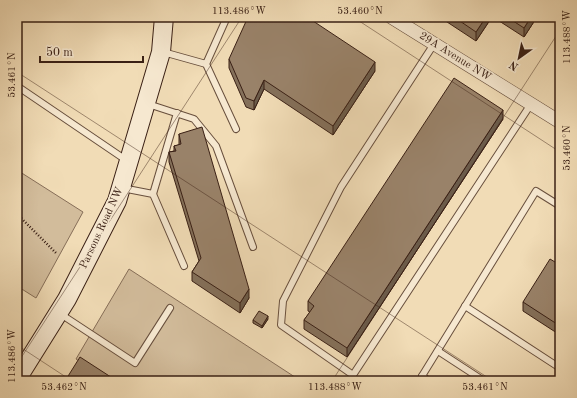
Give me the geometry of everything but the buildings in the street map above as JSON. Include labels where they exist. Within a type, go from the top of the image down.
[{"type":"main road","name":"Parsons Road NW","points":[[17,379],[59,313],[101,234],[121,188],[161,52],[164,17]]},
{"type":"street","name":"29A Avenue NW","points":[[396,18],[434,44],[560,122]]},
{"type":"lane","points":[[227,17],[206,64],[236,129]]},
{"type":"lane","points":[[434,44],[341,186],[283,302],[281,325],[353,375],[531,104]]},
{"type":"lane","points":[[161,52],[206,64]]},
{"type":"lane","points":[[17,86],[129,162]]},
{"type":"lane","points":[[146,104],[194,119],[216,146],[252,247]]},
{"type":"lane","points":[[178,114],[153,194],[184,266]]},
{"type":"lane","points":[[121,188],[153,194]]},
{"type":"lane","points":[[430,381],[422,379],[465,306],[536,192],[560,206]]},
{"type":"lane","points":[[465,306],[560,368]]},
{"type":"lane","points":[[59,313],[135,363],[170,308]]},
{"type":"lane","points":[[438,351],[484,381]]},
{"type":"path","points":[[17,214],[57,254]]},
{"type":"shaded area","points":[[17,170],[83,212],[36,298],[17,286]]},
{"type":"shaded area","points":[[129,269],[301,381],[109,381],[76,359]]}]
